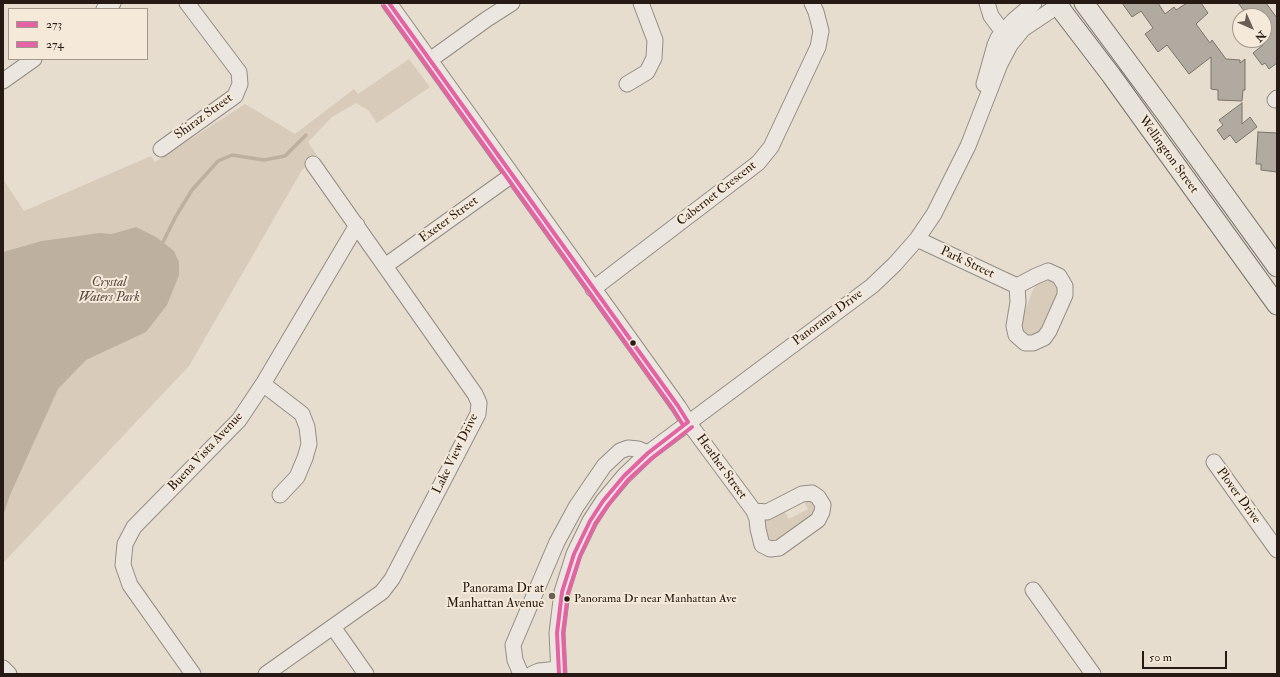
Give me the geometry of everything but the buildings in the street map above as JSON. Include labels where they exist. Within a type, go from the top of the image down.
[{"type":"main road","name":"Wellington Street","points":[[1084,3],[1277,267]]},
{"type":"main road","name":"Wellington Street","points":[[1059,4],[1277,305]]},
{"type":"street","name":"Shiraz Street","points":[[161,149],[235,96],[240,84],[239,72],[188,3]]},
{"type":"street","name":"Heather Street","points":[[389,3],[688,422],[754,511],[762,545],[770,549],[779,548],[818,520],[822,512],[823,505],[818,497],[812,493],[802,494],[767,512],[754,511]]},
{"type":"street","points":[[430,60],[486,19],[512,3]]},
{"type":"street","points":[[627,84],[647,72],[654,58],[655,40],[641,3]]},
{"type":"street","name":"Cabernet Crescent","points":[[593,289],[758,163],[771,147],[818,47],[821,31],[812,3]]},
{"type":"street","points":[[987,3],[991,16],[1003,32]]},
{"type":"street","name":"Panorama Drive","points":[[968,146],[995,45],[1013,20],[1034,3]]},
{"type":"street","name":"Panorama Drive","points":[[559,671],[557,633],[562,592],[574,554],[590,521],[603,501],[624,476],[648,453],[872,286],[895,264],[917,239],[934,214],[968,146],[1000,64],[1010,45],[1023,29],[1059,4]]},
{"type":"street","points":[[3,82],[33,60]]},
{"type":"street","name":"Lake View Drive","points":[[266,674],[382,592],[392,579],[478,414],[479,403],[475,394],[313,164]]},
{"type":"street","name":"Exeter Street","points":[[386,266],[512,175]]},
{"type":"street","name":"Buena Vista Avenue","points":[[193,674],[130,585],[123,565],[125,544],[134,527],[239,420],[263,384],[357,225]]},
{"type":"street","name":"Park Street","points":[[917,239],[1017,286]]},
{"type":"street","points":[[1048,271],[1059,276],[1065,286],[1065,295],[1049,331],[1044,338],[1033,344],[1025,342],[1016,335],[1014,326],[1018,302],[1017,286],[1048,271]]},
{"type":"street","points":[[263,384],[302,414],[307,427],[309,444],[305,458],[297,477],[280,494]]},
{"type":"street","points":[[521,674],[515,660],[513,646],[557,542],[576,507],[604,466],[620,451],[628,448],[638,449],[648,453]]},
{"type":"street","name":"Plover Drive","points":[[1214,462],[1277,550]]},
{"type":"street","points":[[1033,590],[1093,674]]},
{"type":"street","points":[[332,627],[366,674]]},
{"type":"street","points":[[3,668],[9,674]]},
{"type":"street","points":[[532,674],[539,671],[559,671]]},
{"type":"green space","name":"Crystal Waters Park","points":[[409,59],[430,87],[377,123],[368,110],[356,103],[332,117],[308,142],[318,157],[302,170],[189,366],[3,563],[3,179],[24,211],[151,156],[155,162],[245,104],[295,134],[354,89],[358,94]]},
{"type":"green space","points":[[1044,278],[1055,281],[1058,286],[1056,296],[1040,335],[1032,338],[1024,335],[1018,328],[1033,290],[1038,282]]},
{"type":"green space","points":[[802,498],[813,503],[817,510],[812,518],[774,543],[766,539],[764,527],[766,518],[783,509],[789,519],[808,509]]},
{"type":"shaded area","points":[[136,227],[156,237],[174,251],[179,262],[179,275],[167,305],[146,332],[86,360],[58,389],[10,495],[3,516],[3,252],[42,241],[100,233],[112,234]]},
{"type":"waterway","points":[[163,242],[176,216],[192,190],[218,161],[232,155],[264,160],[285,156],[306,135]]},
{"type":"transit line","name":"273","points":[[389,3],[688,422]]},
{"type":"transit line","name":"274","points":[[384,6],[683,425]]},
{"type":"transit line","name":"273","points":[[559,674],[557,633],[562,592],[574,554],[590,521],[603,501],[624,476],[648,453],[688,422]]},
{"type":"transit line","name":"274","points":[[565,674],[563,633],[568,593],[580,556],[595,524],[628,480],[652,458],[692,427]]},
{"type":"place","name":"Panorama Dr at Manhattan Avenue","points":[[552,596]]},
{"type":"place","name":"Panorama Dr near Manhattan Ave","points":[[567,599]]}]
